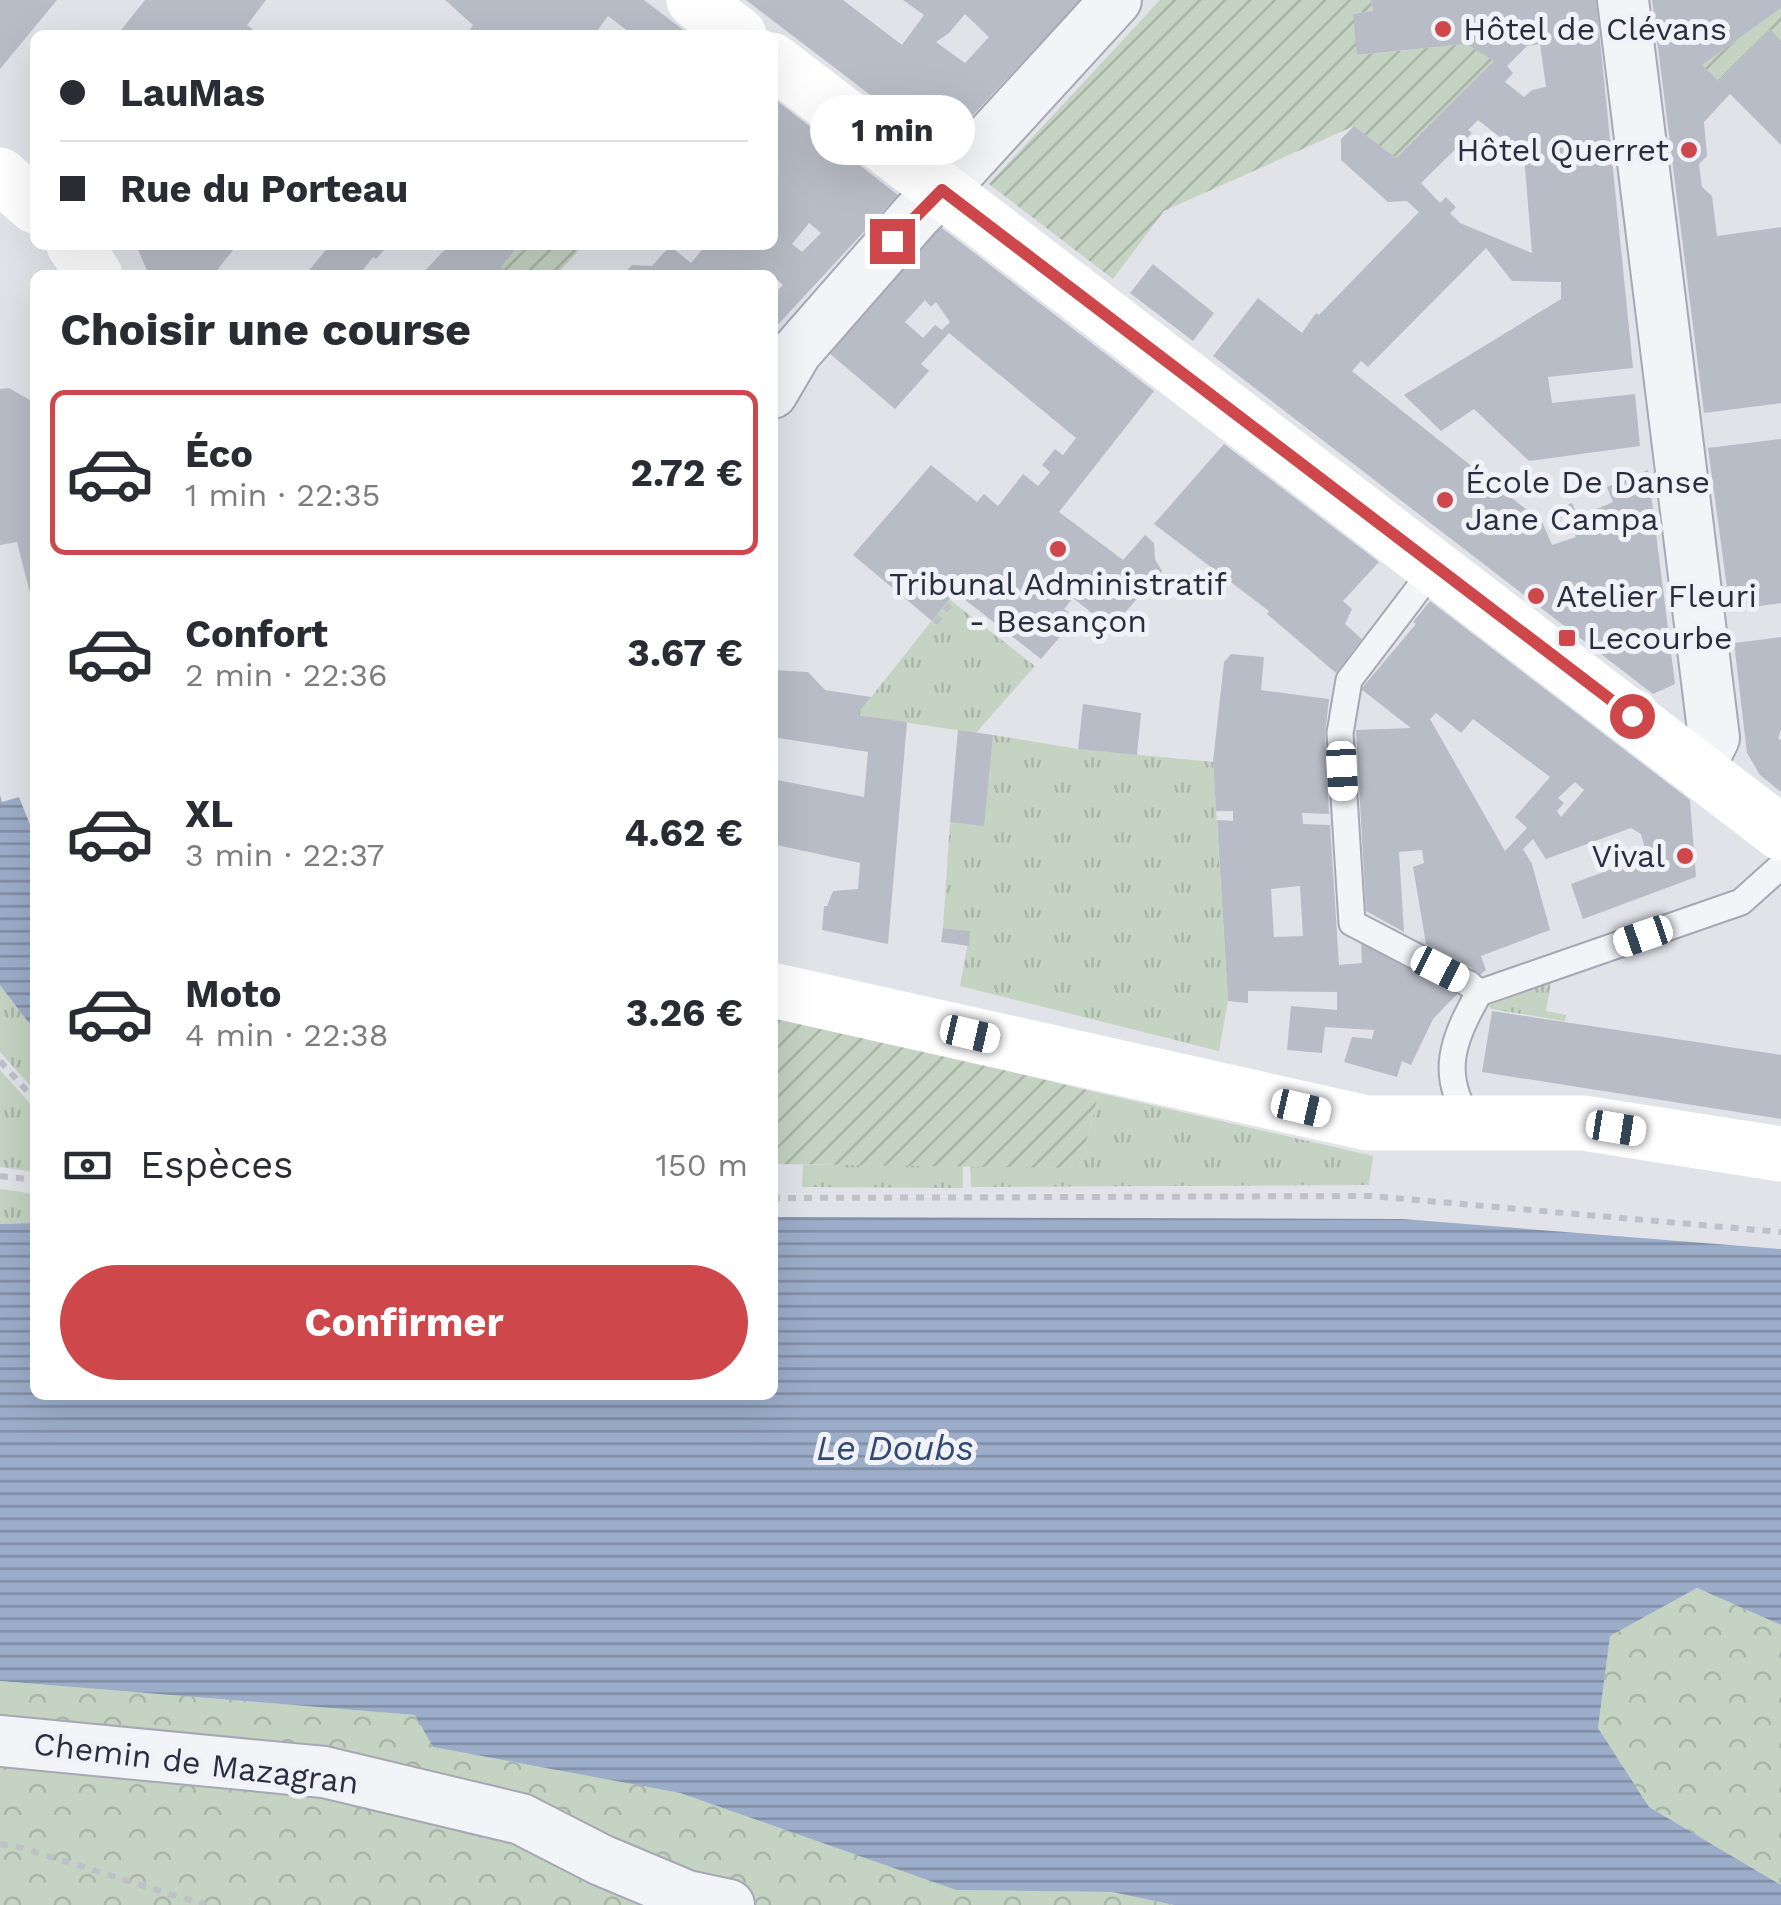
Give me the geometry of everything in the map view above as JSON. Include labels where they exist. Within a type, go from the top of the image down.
[{"type":"main road","points":[[694,0],[733,30]]},
{"type":"main road","points":[[778,65],[1781,833]]},
{"type":"main road","points":[[0,175],[30,202]]},
{"type":"main road","points":[[778,984],[1368,1123],[1583,1123],[1781,1154]]},
{"type":"street","points":[[778,383],[796,352],[916,214],[1116,0]]},
{"type":"street","points":[[1623,0],[1714,738],[1698,770]]},
{"type":"street","name":"Chemin de Mazagran","points":[[0,1741],[324,1772],[521,1820],[601,1860],[687,1896],[729,1905]]},
{"type":"lane","points":[[1435,567],[1349,680],[1340,733],[1352,923],[1469,984],[1479,993]]},
{"type":"lane","points":[[1474,1125],[1456,1100],[1452,1079],[1454,1044],[1479,993],[1741,902],[1781,866]]},
{"type":"path","points":[[935,623],[952,602]]},
{"type":"path","points":[[0,1061],[30,1094]]},
{"type":"path","points":[[0,1176],[30,1179]]},
{"type":"path","points":[[778,1198],[1371,1196],[1781,1232]]},
{"type":"path","points":[[0,1844],[206,1905]]},
{"type":"green space","points":[[1160,0],[1371,0],[1373,11],[1354,14],[1358,55],[1466,44],[1494,61],[1396,158],[1354,126],[1164,211],[1113,279],[989,184]]},
{"type":"green space","points":[[1781,8],[1781,41],[1769,30],[1719,81],[1702,65]]},
{"type":"green space","points":[[516,250],[579,250],[561,270],[501,267]]},
{"type":"green space","points":[[949,599],[1035,666],[976,733],[857,715]]},
{"type":"green space","points":[[993,735],[1078,749],[1213,762],[1228,1001],[1219,1051],[960,986],[970,931],[943,928],[950,822]]},
{"type":"green space","points":[[1551,982],[1546,1011],[1566,1015],[1565,1021],[1491,1009],[1489,1005]]},
{"type":"green space","points":[[0,985],[30,1024],[30,1085],[0,1052]]},
{"type":"green space","points":[[778,1015],[1099,1093],[1079,1168],[778,1164]]},
{"type":"green space","points":[[0,1070],[30,1103],[30,1171],[0,1167]]},
{"type":"green space","points":[[1099,1093],[1373,1156],[1369,1185],[971,1187],[970,1166],[1079,1168]]},
{"type":"green space","points":[[803,1165],[963,1165],[963,1188],[802,1187]]},
{"type":"green space","points":[[0,1189],[30,1193],[30,1223],[0,1224]]},
{"type":"green space","points":[[1697,1588],[1781,1625],[1781,1885],[1649,1807],[1598,1728],[1610,1636]]},
{"type":"green space","points":[[0,1681],[416,1715],[433,1747],[680,1793],[956,1890],[1112,1892],[1174,1905],[0,1905]]},
{"type":"water","points":[[0,795],[2,802],[19,797],[30,824],[30,1024],[0,985]]},
{"type":"water","name":"Le Doubs","points":[[778,1217],[1402,1219],[1781,1249],[1781,1625],[1697,1588],[1610,1636],[1598,1728],[1649,1807],[1781,1885],[1781,1905],[1174,1905],[1112,1892],[956,1890],[680,1793],[433,1747],[415,1715],[0,1681],[0,1224],[30,1223],[30,1400],[778,1400]]},
{"type":"building","points":[[0,0],[57,0],[30,30],[0,69]]},
{"type":"building","points":[[145,0],[266,0],[247,25],[254,30],[121,30]]},
{"type":"building","points":[[445,0],[644,0],[683,30],[626,30],[608,16],[598,30],[470,30],[473,25]]},
{"type":"building","points":[[746,0],[843,0],[902,45],[924,15],[903,0],[1081,0],[941,149]],"holes":[[[965,14],[989,37],[965,63],[936,42]]]},
{"type":"building","points":[[1371,0],[1596,0],[1633,368],[1548,377],[1552,403],[1635,394],[1640,446],[1529,461],[1474,409],[1441,431],[1404,395],[1561,299],[1561,282],[1512,281],[1486,248],[1368,367],[1361,361],[1352,371],[1540,517],[1552,545],[1576,537],[1567,515],[1557,519],[1553,511],[1572,503],[1578,517],[1613,502],[1607,487],[1648,470],[1675,684],[1653,694],[1213,356],[1258,298],[1302,333],[1316,313],[1319,315],[1419,212],[1407,201],[1388,202],[1341,160],[1341,139],[1354,126],[1396,158],[1494,61],[1466,44],[1357,55],[1353,14],[1373,11]],"holes":[[[1540,44],[1546,87],[1532,90],[1524,97],[1505,82],[1513,73],[1507,66],[1527,46]],[[1478,120],[1524,156],[1532,253],[1460,223],[1450,213],[1456,207],[1446,197],[1440,203],[1421,183],[1472,133],[1468,130]]]},
{"type":"building","points":[[1652,0],[1781,0],[1781,8],[1702,65],[1719,81],[1770,29],[1781,41],[1781,145],[1730,94],[1704,122],[1707,156],[1699,164],[1702,187],[1712,196],[1717,236],[1781,227],[1781,403],[1704,413]]},
{"type":"building","points":[[778,102],[898,195],[778,325],[778,290],[783,285],[778,280],[778,270],[628,270],[632,265],[652,266],[666,250],[675,250],[691,263],[702,250],[778,250]],"holes":[[[809,223],[821,233],[802,252],[792,244]]]},
{"type":"building","points":[[938,225],[1154,391],[1059,512],[1123,560],[1145,535],[1154,543],[1155,559],[1162,571],[1111,628],[1073,598],[1064,609],[1076,618],[1041,659],[955,592],[932,621],[853,555],[931,465],[977,502],[984,494],[998,506],[1023,474],[1038,486],[1050,472],[1042,465],[1055,449],[1063,455],[1076,438],[949,333],[921,364],[929,371],[895,409],[828,352]],"holes":[[[925,300],[931,307],[936,302],[950,322],[942,330],[935,325],[923,338],[905,322]]]},
{"type":"building","points":[[138,250],[233,250],[219,270],[147,270]]},
{"type":"building","points":[[326,250],[384,250],[363,270],[309,270]]},
{"type":"building","points":[[444,250],[516,250],[501,267],[504,270],[426,270]]},
{"type":"building","points":[[1153,264],[1214,313],[1193,341],[1130,293]]},
{"type":"building","points":[[9,388],[30,400],[30,593],[17,542],[0,545],[0,389]]},
{"type":"building","points":[[1781,439],[1781,603],[1730,610],[1708,448]]},
{"type":"building","points":[[1224,444],[1379,562],[1343,601],[1352,609],[1345,624],[1362,639],[1336,673],[1267,614],[1269,611],[1154,524]]},
{"type":"building","points":[[1430,601],[1690,800],[1696,877],[1583,919],[1571,884],[1647,856],[1641,834],[1631,828],[1546,859],[1533,839],[1523,849],[1532,864],[1550,930],[1481,956],[1486,970],[1475,979],[1472,968],[1426,944],[1413,867],[1424,863],[1422,850],[1399,852],[1404,932],[1366,911],[1356,730],[1411,728],[1361,689],[1416,624],[1413,622]],"holes":[[[1436,713],[1461,733],[1473,719],[1550,777],[1515,817],[1527,828],[1505,851],[1430,719]],[[1575,782],[1584,790],[1561,817],[1557,811],[1564,803],[1558,798]]]},
{"type":"building","points":[[1781,637],[1781,792],[1760,775],[1747,753],[1734,643]]},
{"type":"building","points":[[1231,654],[1264,657],[1261,690],[1329,699],[1325,734],[1329,814],[1302,813],[1303,824],[1330,825],[1339,965],[1362,963],[1361,943],[1459,992],[1433,1019],[1411,1065],[1402,1061],[1397,1077],[1344,1062],[1352,1037],[1372,1039],[1374,1030],[1325,1027],[1322,1053],[1287,1050],[1291,1006],[1337,1010],[1337,992],[1248,991],[1248,1003],[1228,1001],[1217,820],[1233,821],[1233,811],[1216,811],[1213,762],[1224,662]],"holes":[[[1300,886],[1303,936],[1274,937],[1271,889]]]},
{"type":"building","points":[[778,670],[808,672],[825,690],[871,697],[857,715],[907,722],[888,944],[822,930],[824,906],[833,891],[858,889],[860,863],[778,845],[778,780],[864,797],[868,752],[778,738]]},
{"type":"building","points":[[1083,704],[1141,713],[1137,755],[1078,749]]},
{"type":"building","points":[[958,730],[993,735],[984,826],[950,822]]},
{"type":"building","points":[[943,928],[970,931],[969,946],[941,942]]},
{"type":"building","points":[[1492,1011],[1781,1055],[1781,1119],[1482,1072]]},
{"type":"place","name":"Hôtel de Clévans","points":[[1443,29]]},
{"type":"place","name":"Hôtel Querret","points":[[1689,150]]},
{"type":"place","name":"École De Danse Jane Campa","points":[[1445,500]]},
{"type":"place","name":"Tribunal Administratif - Besançon","points":[[1058,549]]},
{"type":"place","name":"Atelier Fleuri","points":[[1536,596]]},
{"type":"place","name":"Lecourbe","points":[[1567,638]]},
{"type":"place","name":"Vival","points":[[1685,856]]},
{"type":"route","points":[[892,241],[942,190],[1632,716]]}]
